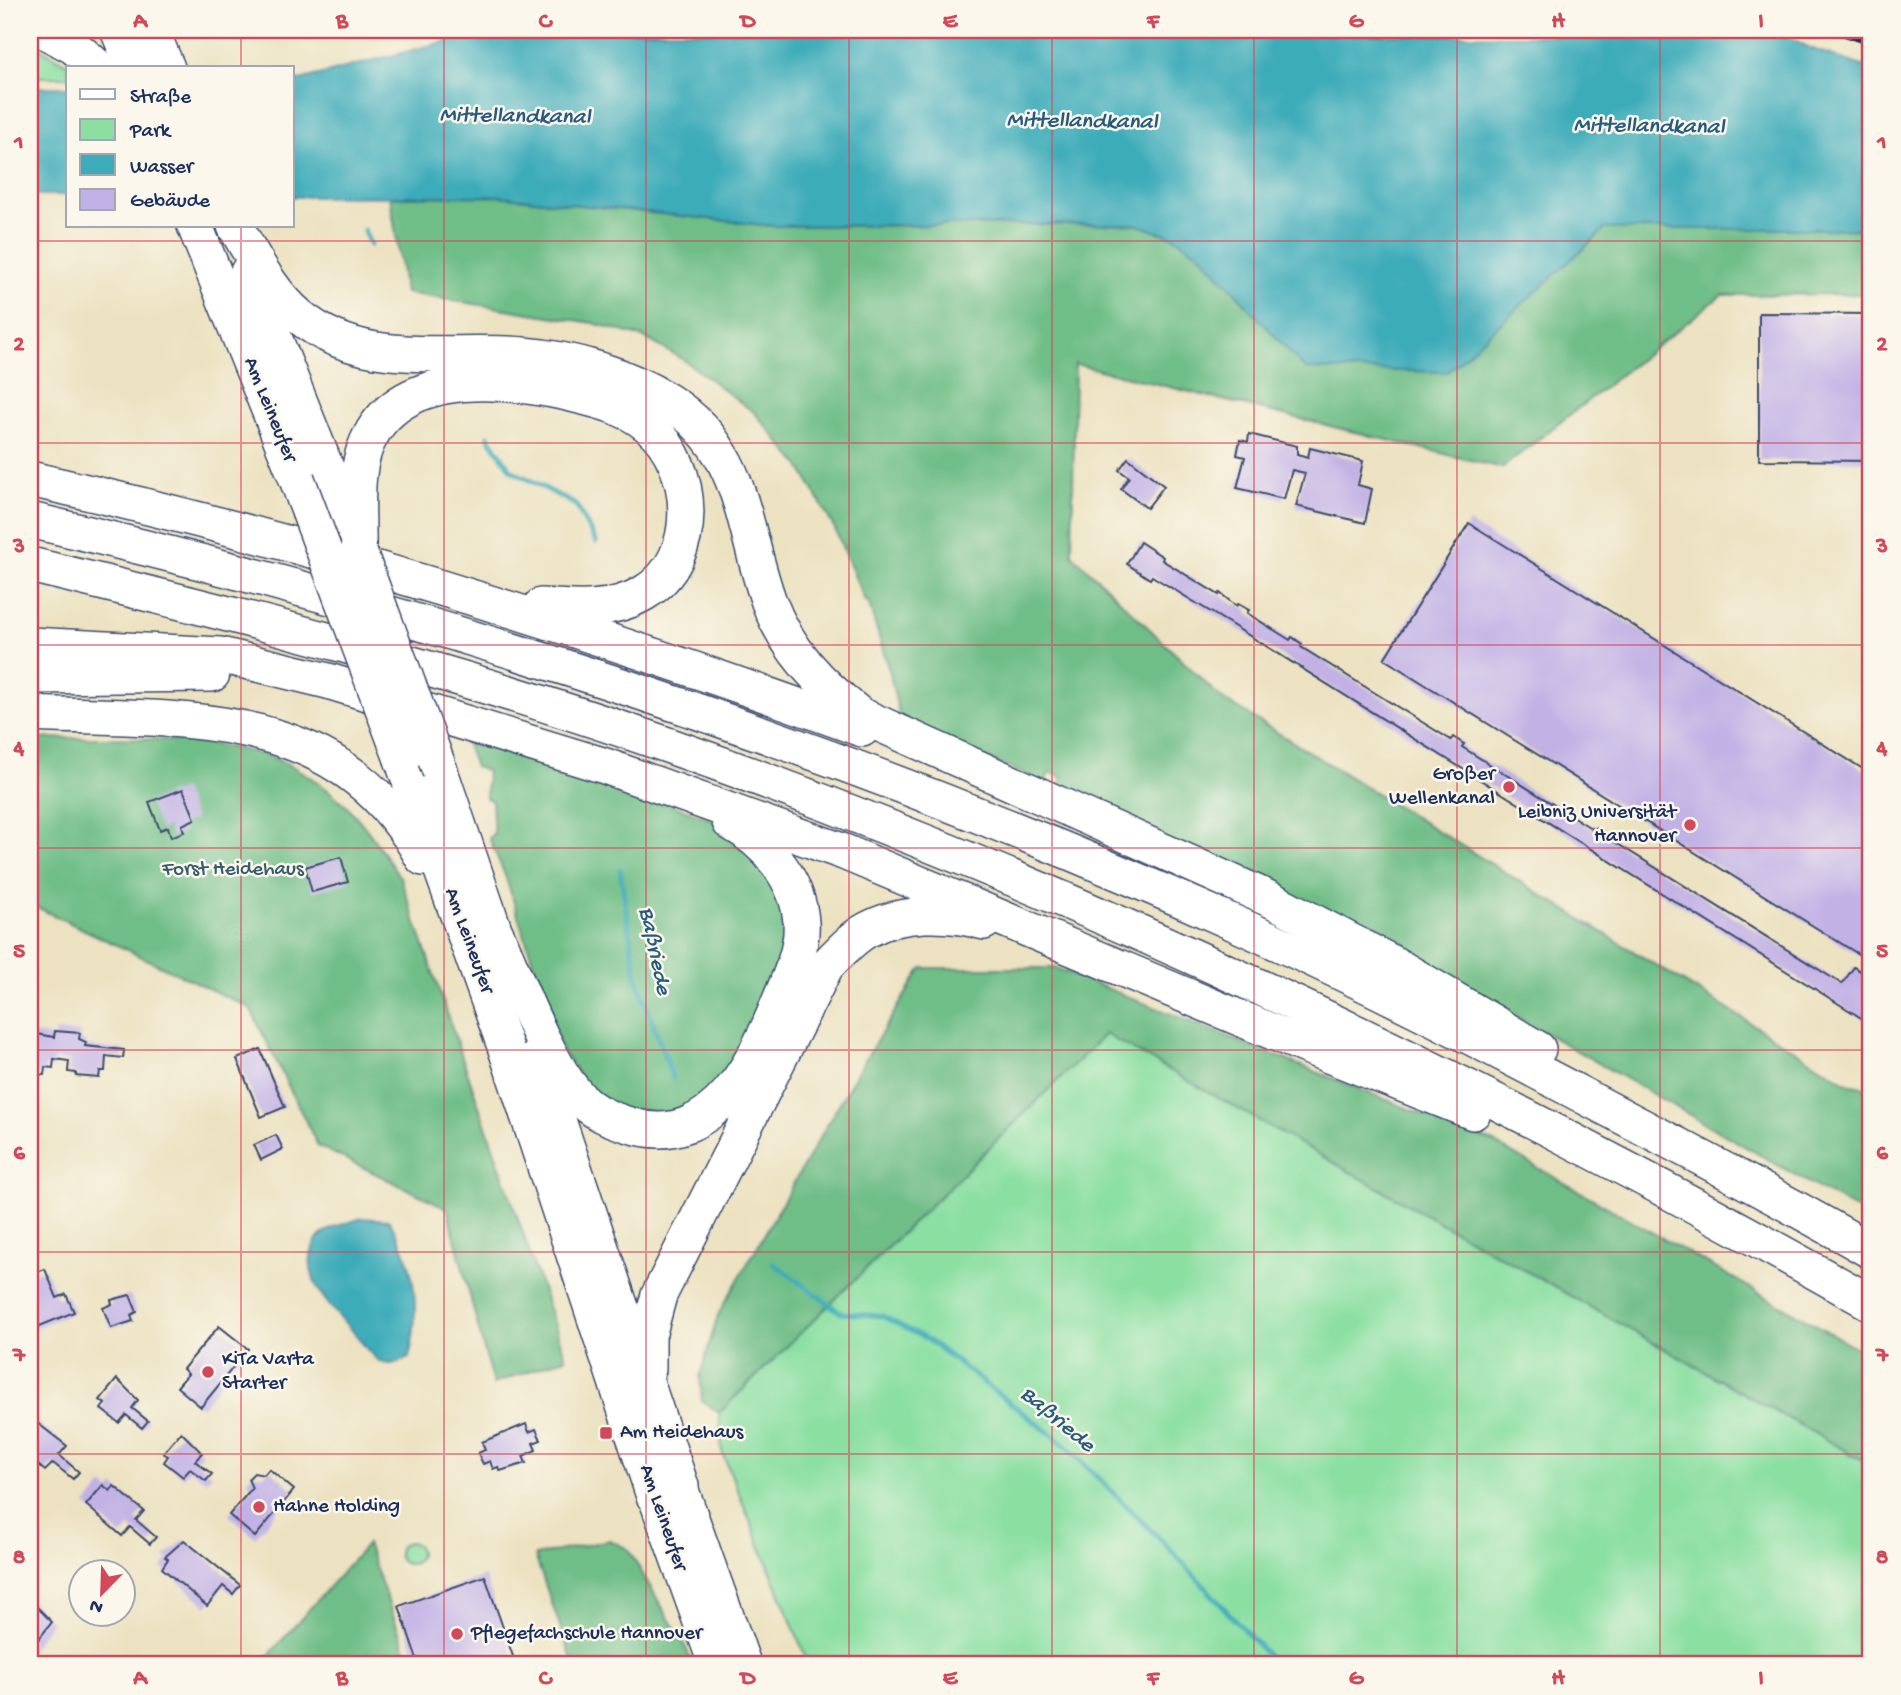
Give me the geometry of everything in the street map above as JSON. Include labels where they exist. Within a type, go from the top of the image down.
[{"type":"highway","points":[[43,30],[73,46],[97,66]]},
{"type":"highway","points":[[118,30],[133,66]]},
{"type":"highway","points":[[150,30],[166,66]]},
{"type":"highway","name":"Am Leineufer","points":[[196,228],[297,480],[402,760],[482,937],[649,1393],[668,1491]]},
{"type":"highway","points":[[233,228],[269,282],[297,316],[330,338],[364,349],[401,354],[524,355],[587,367],[627,379],[694,419],[715,441],[738,491],[769,603],[792,647],[824,687],[860,715],[1274,901],[1394,964],[1559,1062],[1679,1146]]},
{"type":"highway","name":"Am Leineufer","points":[[233,228],[347,494],[358,549],[440,771],[482,937],[668,1491]]},
{"type":"highway","points":[[347,494],[360,468],[367,443],[382,421],[421,394],[470,381],[522,383],[625,409],[650,426],[669,447],[685,490],[687,517],[682,537],[664,576],[647,592],[628,601],[584,610],[538,606],[436,585]]},
{"type":"highway","points":[[30,465],[108,496]]},
{"type":"highway","points":[[30,479],[274,538],[436,585],[726,679],[991,776]]},
{"type":"highway","points":[[30,520],[353,601],[576,670],[849,765],[1084,858],[1233,922],[1382,992],[1679,1146],[1871,1251]]},
{"type":"highway","points":[[30,565],[349,647],[551,707],[655,741],[834,807],[1070,901],[1227,970],[1488,1096],[1690,1202],[1871,1303]]},
{"type":"highway","points":[[30,645],[220,655],[328,681],[606,766],[844,852],[1311,1048],[1690,1202]]},
{"type":"highway","points":[[30,676],[230,674],[328,681]]},
{"type":"highway","points":[[30,714],[199,722],[264,732],[306,746],[339,764],[400,821],[482,937],[561,1074],[591,1109],[612,1120],[639,1128],[663,1130],[711,1113],[740,1083],[774,1017],[794,964],[801,922],[797,900],[787,876],[765,848],[736,826],[699,806],[606,766]]},
{"type":"highway","points":[[649,1393],[648,1336],[659,1294],[825,965],[867,930],[908,916],[967,917],[1080,949]]},
{"type":"main road","name":"Am Leineufer","points":[[668,1491],[715,1665]]},
{"type":"main road","name":"Am Leineufer","points":[[668,1491],[746,1665]]},
{"type":"green space","points":[[30,42],[70,66],[66,66],[66,77],[30,77]]},
{"type":"green space","points":[[498,196],[773,226],[1135,224],[1174,237],[1202,256],[1305,368],[1447,372],[1605,229],[1871,229],[1871,294],[1722,295],[1502,468],[1075,364],[1072,554],[1221,698],[1851,1085],[1871,1088],[1871,1218],[1436,971],[1059,788],[1062,777],[1050,772],[1045,782],[901,723],[889,670],[868,601],[865,601],[835,529],[800,466],[755,413],[681,358],[643,337],[593,323],[405,293],[390,197]]},
{"type":"green space","points":[[480,738],[715,820],[786,894],[784,965],[722,1087],[675,1113],[624,1111],[589,1089],[562,1051],[505,875],[489,838],[494,833],[492,801],[486,798],[487,771],[475,767],[466,742],[477,746]]},
{"type":"green space","name":"Forst Heidehaus","points":[[30,739],[154,739],[247,750],[284,762],[306,774],[360,820],[400,877],[566,1358],[493,1384],[447,1208],[318,1146],[250,1008],[30,904]]},
{"type":"green space","points":[[922,968],[1056,968],[1492,1142],[1871,1356],[1871,1465],[1105,1034],[719,1413],[702,1401],[700,1376],[718,1315],[858,1071]]},
{"type":"green space","points":[[1105,1034],[1871,1465],[1871,1665],[809,1665],[722,1452],[719,1413]]},
{"type":"green space","points":[[609,1540],[628,1549],[686,1648],[693,1665],[574,1665],[535,1556]]},
{"type":"green space","points":[[409,1542],[417,1545],[420,1553],[417,1561],[409,1564],[401,1561],[398,1553],[401,1545]]},
{"type":"green space","points":[[367,1544],[411,1665],[260,1665]]},
{"type":"water","name":"Mittellandkanal","points":[[488,30],[1789,37],[1810,48],[1871,69],[1871,229],[1605,229],[1447,372],[1305,369],[1202,256],[1174,237],[1135,224],[773,226],[498,196],[294,197],[294,81]]},
{"type":"water","points":[[30,87],[66,87],[66,195],[30,195]]},
{"type":"water","points":[[362,1218],[389,1220],[398,1236],[410,1270],[415,1304],[413,1340],[409,1358],[398,1363],[388,1364],[374,1357],[326,1301],[311,1268],[315,1243],[323,1233]]},
{"type":"building","points":[[1759,313],[1871,314],[1871,461],[1759,460]]},
{"type":"building","points":[[1249,434],[1297,446],[1297,454],[1308,457],[1310,448],[1363,461],[1358,485],[1372,489],[1365,523],[1296,506],[1305,473],[1292,470],[1284,499],[1237,488],[1245,457],[1237,455],[1240,440],[1248,442]]},
{"type":"building","points":[[1128,458],[1164,486],[1147,508],[1121,489],[1129,477],[1119,470]]},
{"type":"building","points":[[1469,523],[1871,774],[1871,962],[1384,659]]},
{"type":"building","name":"Großer Wellenkanal","points":[[1140,542],[1163,557],[1162,560],[1219,595],[1220,593],[1236,606],[1238,604],[1249,610],[1247,613],[1290,640],[1292,637],[1302,644],[1301,647],[1451,740],[1453,737],[1464,744],[1462,747],[1594,830],[1596,827],[1607,834],[1605,836],[1842,984],[1854,967],[1871,978],[1871,1024],[1258,641],[1152,576],[1150,579],[1127,564]]},
{"type":"building","points":[[183,789],[195,819],[182,825],[184,832],[171,837],[168,827],[160,830],[149,802]]},
{"type":"building","points":[[341,857],[348,882],[312,892],[305,867]]},
{"type":"building","points":[[55,1031],[80,1033],[79,1039],[86,1042],[85,1046],[124,1050],[123,1058],[106,1056],[105,1071],[100,1071],[99,1078],[76,1076],[76,1073],[68,1072],[69,1061],[54,1059],[53,1068],[45,1067],[44,1075],[30,1074],[30,1033],[54,1037]]},
{"type":"building","points":[[260,1049],[285,1107],[261,1117],[237,1059]]},
{"type":"building","points":[[276,1135],[283,1149],[261,1160],[254,1145]]},
{"type":"building","points":[[30,1153],[36,1153],[36,1184],[30,1183]]},
{"type":"building","points":[[30,1269],[32,1274],[45,1269],[57,1298],[66,1294],[74,1312],[30,1330]]},
{"type":"building","points":[[130,1295],[137,1312],[131,1315],[133,1321],[111,1328],[103,1308],[112,1304],[111,1300]]},
{"type":"building","name":"KiTa Varta Starter","points":[[219,1326],[248,1349],[201,1407],[177,1387],[188,1374],[183,1369]]},
{"type":"building","points":[[117,1379],[138,1400],[132,1408],[148,1421],[142,1428],[126,1415],[119,1423],[101,1409],[105,1404],[100,1400]]},
{"type":"building","points":[[36,1422],[67,1446],[59,1455],[79,1472],[73,1479],[53,1463],[45,1471],[30,1458],[30,1424],[33,1426]]},
{"type":"building","points":[[526,1424],[529,1432],[536,1429],[541,1440],[533,1443],[536,1450],[523,1456],[526,1463],[500,1471],[498,1467],[493,1469],[490,1461],[483,1464],[478,1453],[485,1450],[482,1442]]},
{"type":"building","points":[[181,1432],[202,1453],[195,1461],[212,1474],[206,1481],[190,1469],[183,1477],[164,1462],[168,1456],[163,1453]]},
{"type":"building","points":[[269,1469],[294,1490],[255,1537],[229,1515],[252,1488],[248,1479],[254,1473],[264,1475]]},
{"type":"building","points":[[103,1485],[110,1491],[114,1486],[144,1511],[136,1520],[156,1537],[150,1544],[130,1527],[122,1536],[86,1505]]},
{"type":"building","points":[[184,1540],[240,1585],[233,1594],[223,1586],[207,1606],[162,1568],[168,1559],[165,1557]]},
{"type":"building","name":"Pflegefachschule Hannover","points":[[485,1576],[515,1662],[505,1665],[419,1665],[399,1606]]},
{"type":"building","points":[[30,1600],[52,1622],[30,1650]]},
{"type":"waterway","name":"Baßriede","points":[[364,230],[370,245]]},
{"type":"waterway","name":"Baßriede","points":[[488,436],[511,470],[576,505],[596,542]]},
{"type":"waterway","name":"Baßriede","points":[[620,869],[637,979],[673,1079]]},
{"type":"waterway","name":"Baßriede","points":[[773,1263],[841,1313],[882,1316],[928,1340],[1064,1444],[1173,1552],[1276,1665]]},
{"type":"railway","points":[[1836,30],[1871,42]]},
{"type":"place","name":"Großer Wellenkanal","points":[[1509,787]]},
{"type":"place","name":"Leibniz Universität Hannover","points":[[1690,825]]},
{"type":"place","name":"KiTa Varta Starter","points":[[208,1372]]},
{"type":"place","name":"Am Heidehaus","points":[[606,1433]]},
{"type":"place","name":"Hahne Holding","points":[[259,1507]]},
{"type":"place","name":"Pflegefachschule Hannover","points":[[457,1634]]}]
